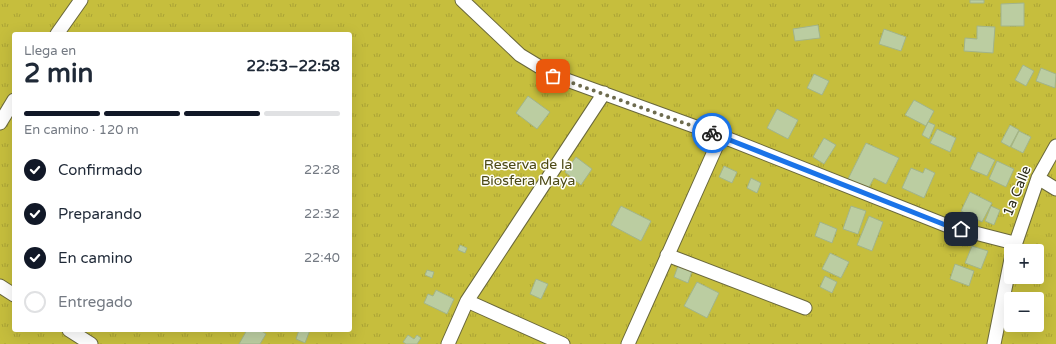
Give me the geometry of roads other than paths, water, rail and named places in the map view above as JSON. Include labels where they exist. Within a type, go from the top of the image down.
[{"type":"street","points":[[59,32],[82,0]]},
{"type":"street","points":[[462,0],[520,55],[553,76],[721,136],[948,226],[1004,244]]},
{"type":"street","points":[[448,344],[467,301],[604,93]]},
{"type":"street","points":[[0,123],[12,103]]},
{"type":"street","points":[[628,344],[721,136]]},
{"type":"street","name":"1a Calle","points":[[1014,244],[1038,178],[1056,146]]},
{"type":"street","points":[[1038,178],[1056,189]]},
{"type":"street","points":[[667,255],[805,308]]},
{"type":"street","points":[[994,344],[1006,284]]},
{"type":"street","points":[[0,286],[12,294]]},
{"type":"street","points":[[467,301],[563,344]]},
{"type":"street","points":[[72,332],[91,344]]},
{"type":"park label","name":"Reserva de la Biosfera Maya","points":[[528,172]]}]
